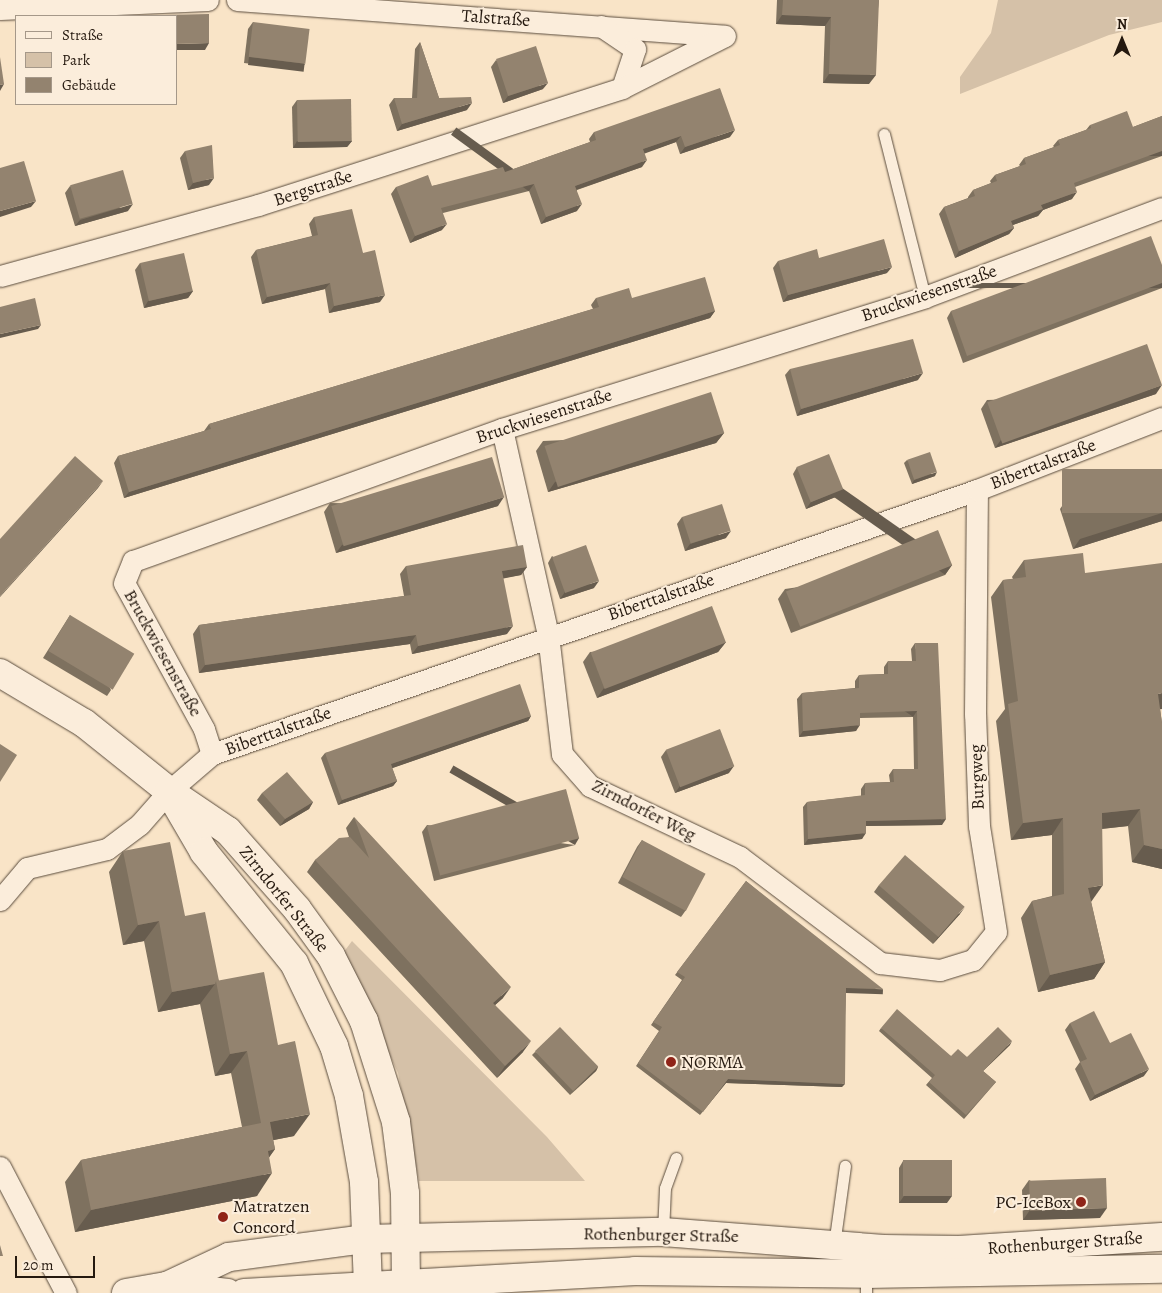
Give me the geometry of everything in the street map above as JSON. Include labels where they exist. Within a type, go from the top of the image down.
[{"type":"main road","name":"Zirndorfer Straße","points":[[0,673],[84,723],[169,791],[228,831],[297,909],[331,956],[364,1021],[384,1075],[404,1179],[407,1238],[406,1282]]},
{"type":"main road","name":"Zirndorfer Straße","points":[[169,791],[204,852],[266,924],[316,1002],[349,1096],[364,1182],[368,1284]]},
{"type":"main road","name":"Rothenburger Straße","points":[[126,1293],[167,1286],[229,1257],[366,1239],[663,1232],[834,1245],[959,1250],[1162,1237]]},
{"type":"main road","name":"Rothenburger Straße","points":[[244,1293],[368,1284],[636,1271],[866,1284],[1162,1269]]},
{"type":"main road","name":"Rothenburger Straße","points":[[167,1286],[228,1293]]},
{"type":"street","points":[[0,9],[208,0]]},
{"type":"street","name":"Talstraße","points":[[237,0],[600,25],[725,36]]},
{"type":"street","points":[[600,25],[635,49],[622,88]]},
{"type":"street","name":"Bergstraße","points":[[0,276],[258,205],[622,88],[725,36]]},
{"type":"street","name":"Bruckwiesenstraße","points":[[212,754],[204,729],[124,583],[133,561],[502,428],[925,297],[1162,208]]},
{"type":"street","name":"Biberttalstraße","points":[[4,889],[27,868],[107,849],[140,824],[169,791],[212,754],[548,635],[976,490],[1162,418]]},
{"type":"street","name":"Zirndorfer Weg","points":[[502,428],[548,635],[562,754],[590,786],[740,857],[880,963]]},
{"type":"street","name":"Burgweg","points":[[880,963],[940,970],[973,960],[996,932],[979,826],[974,714],[976,490]]},
{"type":"street","points":[[0,1167],[66,1293]]},
{"type":"lane","points":[[884,134],[925,297]]},
{"type":"lane","points":[[663,1232],[666,1188],[676,1158]]},
{"type":"lane","points":[[834,1245],[845,1166]]},
{"type":"green space","points":[[998,0],[1162,0],[1162,22],[1109,35],[960,94],[960,77],[991,33]]},
{"type":"green space","points":[[352,941],[547,1137],[585,1181],[419,1181],[398,1073],[343,953]]},
{"type":"building","points":[[783,0],[879,0],[876,75],[829,74],[831,17],[782,15]]},
{"type":"building","points":[[209,14],[209,43],[178,44],[178,15],[165,15]]},
{"type":"building","points":[[253,22],[310,29],[305,64],[249,57]]},
{"type":"building","points":[[420,42],[439,98],[471,97],[472,103],[402,124],[394,98],[417,98]]},
{"type":"building","points":[[536,46],[548,83],[508,96],[496,59]]},
{"type":"building","points":[[0,57],[4,84],[0,85]]},
{"type":"building","points":[[720,88],[735,130],[685,147],[681,136],[643,149],[647,160],[575,186],[582,204],[546,217],[534,184],[441,208],[447,224],[415,236],[396,187],[428,175],[432,186],[503,167],[505,172],[596,140],[594,132]]},
{"type":"building","points":[[351,99],[352,141],[298,142],[297,100]]},
{"type":"building","points":[[1127,111],[1133,127],[1162,116],[1162,151],[1074,183],[1077,192],[1041,205],[1043,209],[1011,221],[1014,228],[959,251],[944,207],[975,196],[973,190],[997,181],[995,175],[1026,164],[1024,158],[1060,145],[1058,140],[1091,128],[1090,125]]},
{"type":"building","points":[[212,145],[214,178],[193,183],[185,151]]},
{"type":"building","points":[[24,161],[36,201],[0,211],[0,168]]},
{"type":"building","points":[[123,170],[133,204],[80,219],[70,185]]},
{"type":"building","points":[[352,209],[363,253],[375,250],[385,295],[334,306],[330,283],[267,297],[256,250],[318,235],[314,217]]},
{"type":"building","points":[[1151,236],[1162,265],[1162,283],[967,356],[951,311]]},
{"type":"building","points":[[884,239],[892,267],[788,295],[778,261],[817,249],[819,258]]},
{"type":"building","points":[[184,253],[193,291],[149,301],[140,263]]},
{"type":"building","points":[[705,277],[715,311],[129,492],[118,456],[211,429],[209,424],[599,307],[596,298],[629,288],[632,298]]},
{"type":"building","points":[[35,298],[41,325],[0,334],[0,307]]},
{"type":"building","points":[[913,339],[923,373],[801,409],[790,369]]},
{"type":"building","points":[[1147,344],[1162,385],[1002,443],[987,402]]},
{"type":"building","points":[[711,392],[724,433],[558,487],[545,446]]},
{"type":"building","points":[[930,452],[937,472],[914,480],[907,460]]},
{"type":"building","points":[[829,454],[843,489],[811,502],[797,467]]},
{"type":"building","points":[[75,456],[103,481],[0,596],[0,539]]},
{"type":"building","points":[[492,457],[504,497],[344,546],[331,506]]},
{"type":"building","points":[[1062,469],[1162,469],[1162,513],[1062,513]]},
{"type":"building","points":[[722,504],[731,531],[691,544],[682,517]]},
{"type":"building","points":[[938,530],[952,565],[800,627],[786,591]]},
{"type":"building","points":[[523,545],[527,567],[502,571],[513,626],[418,646],[416,635],[205,665],[199,625],[411,595],[406,566]]},
{"type":"building","points":[[586,545],[599,581],[565,593],[552,557]]},
{"type":"building","points":[[1083,553],[1085,573],[1162,563],[1162,693],[1158,694],[1162,723],[1162,849],[1144,845],[1140,809],[1102,813],[1103,885],[1088,888],[1105,962],[1050,975],[1032,901],[1064,894],[1063,818],[1023,823],[1008,704],[1018,701],[1003,580],[1026,577],[1024,560]]},
{"type":"building","points":[[712,606],[726,642],[605,689],[591,653]]},
{"type":"building","points":[[70,615],[134,654],[113,690],[48,651]]},
{"type":"building","points":[[915,643],[938,643],[946,819],[866,821],[866,833],[808,839],[807,802],[865,795],[865,783],[894,782],[893,769],[918,769],[917,711],[860,713],[860,725],[803,731],[802,693],[859,688],[859,675],[888,674],[888,661],[916,661]]},
{"type":"building","points":[[520,684],[531,716],[391,764],[397,781],[342,800],[325,753]]},
{"type":"building","points":[[720,729],[734,766],[680,787],[666,750]]},
{"type":"building","points":[[0,744],[17,755],[0,782]]},
{"type":"building","points":[[287,772],[313,802],[285,819],[262,793]]},
{"type":"building","points":[[566,789],[579,838],[440,876],[427,826]]},
{"type":"building","points":[[354,817],[511,987],[493,1003],[531,1041],[505,1066],[315,860],[339,838],[350,837],[369,858]]},
{"type":"building","points":[[642,840],[706,874],[686,911],[622,877]]},
{"type":"building","points":[[170,842],[185,916],[205,912],[219,981],[216,981],[215,984],[172,992],[159,921],[138,925],[123,851]]},
{"type":"building","points":[[905,855],[965,907],[938,937],[879,885]]},
{"type":"building","points":[[746,881],[883,989],[846,988],[845,1084],[728,1079],[703,1112],[638,1063],[662,1027],[653,1022],[685,977],[677,972]]},
{"type":"building","points":[[264,972],[278,1045],[295,1041],[310,1114],[270,1122],[275,1149],[268,1151],[272,1173],[91,1210],[81,1160],[261,1123],[247,1051],[230,1054],[216,981]]},
{"type":"building","points":[[897,1009],[951,1056],[958,1049],[967,1057],[998,1027],[1012,1041],[983,1071],[996,1082],[966,1115],[929,1082],[935,1075],[881,1028]]},
{"type":"building","points":[[1094,1011],[1110,1043],[1131,1033],[1149,1069],[1095,1095],[1080,1062],[1087,1059],[1070,1023]]},
{"type":"building","points":[[560,1027],[598,1067],[573,1091],[535,1051]]},
{"type":"building","points":[[903,1160],[952,1160],[952,1196],[903,1196]]},
{"type":"building","points":[[1106,1178],[1107,1208],[1030,1211],[1029,1181]]},
{"type":"building","points":[[0,1245],[3,1256],[0,1256]]},
{"type":"place","name":"NORMA","points":[[671,1062]]},
{"type":"place","name":"PC-IceBox","points":[[1081,1202]]},
{"type":"place","name":"Matratzen Concord","points":[[223,1217]]}]
